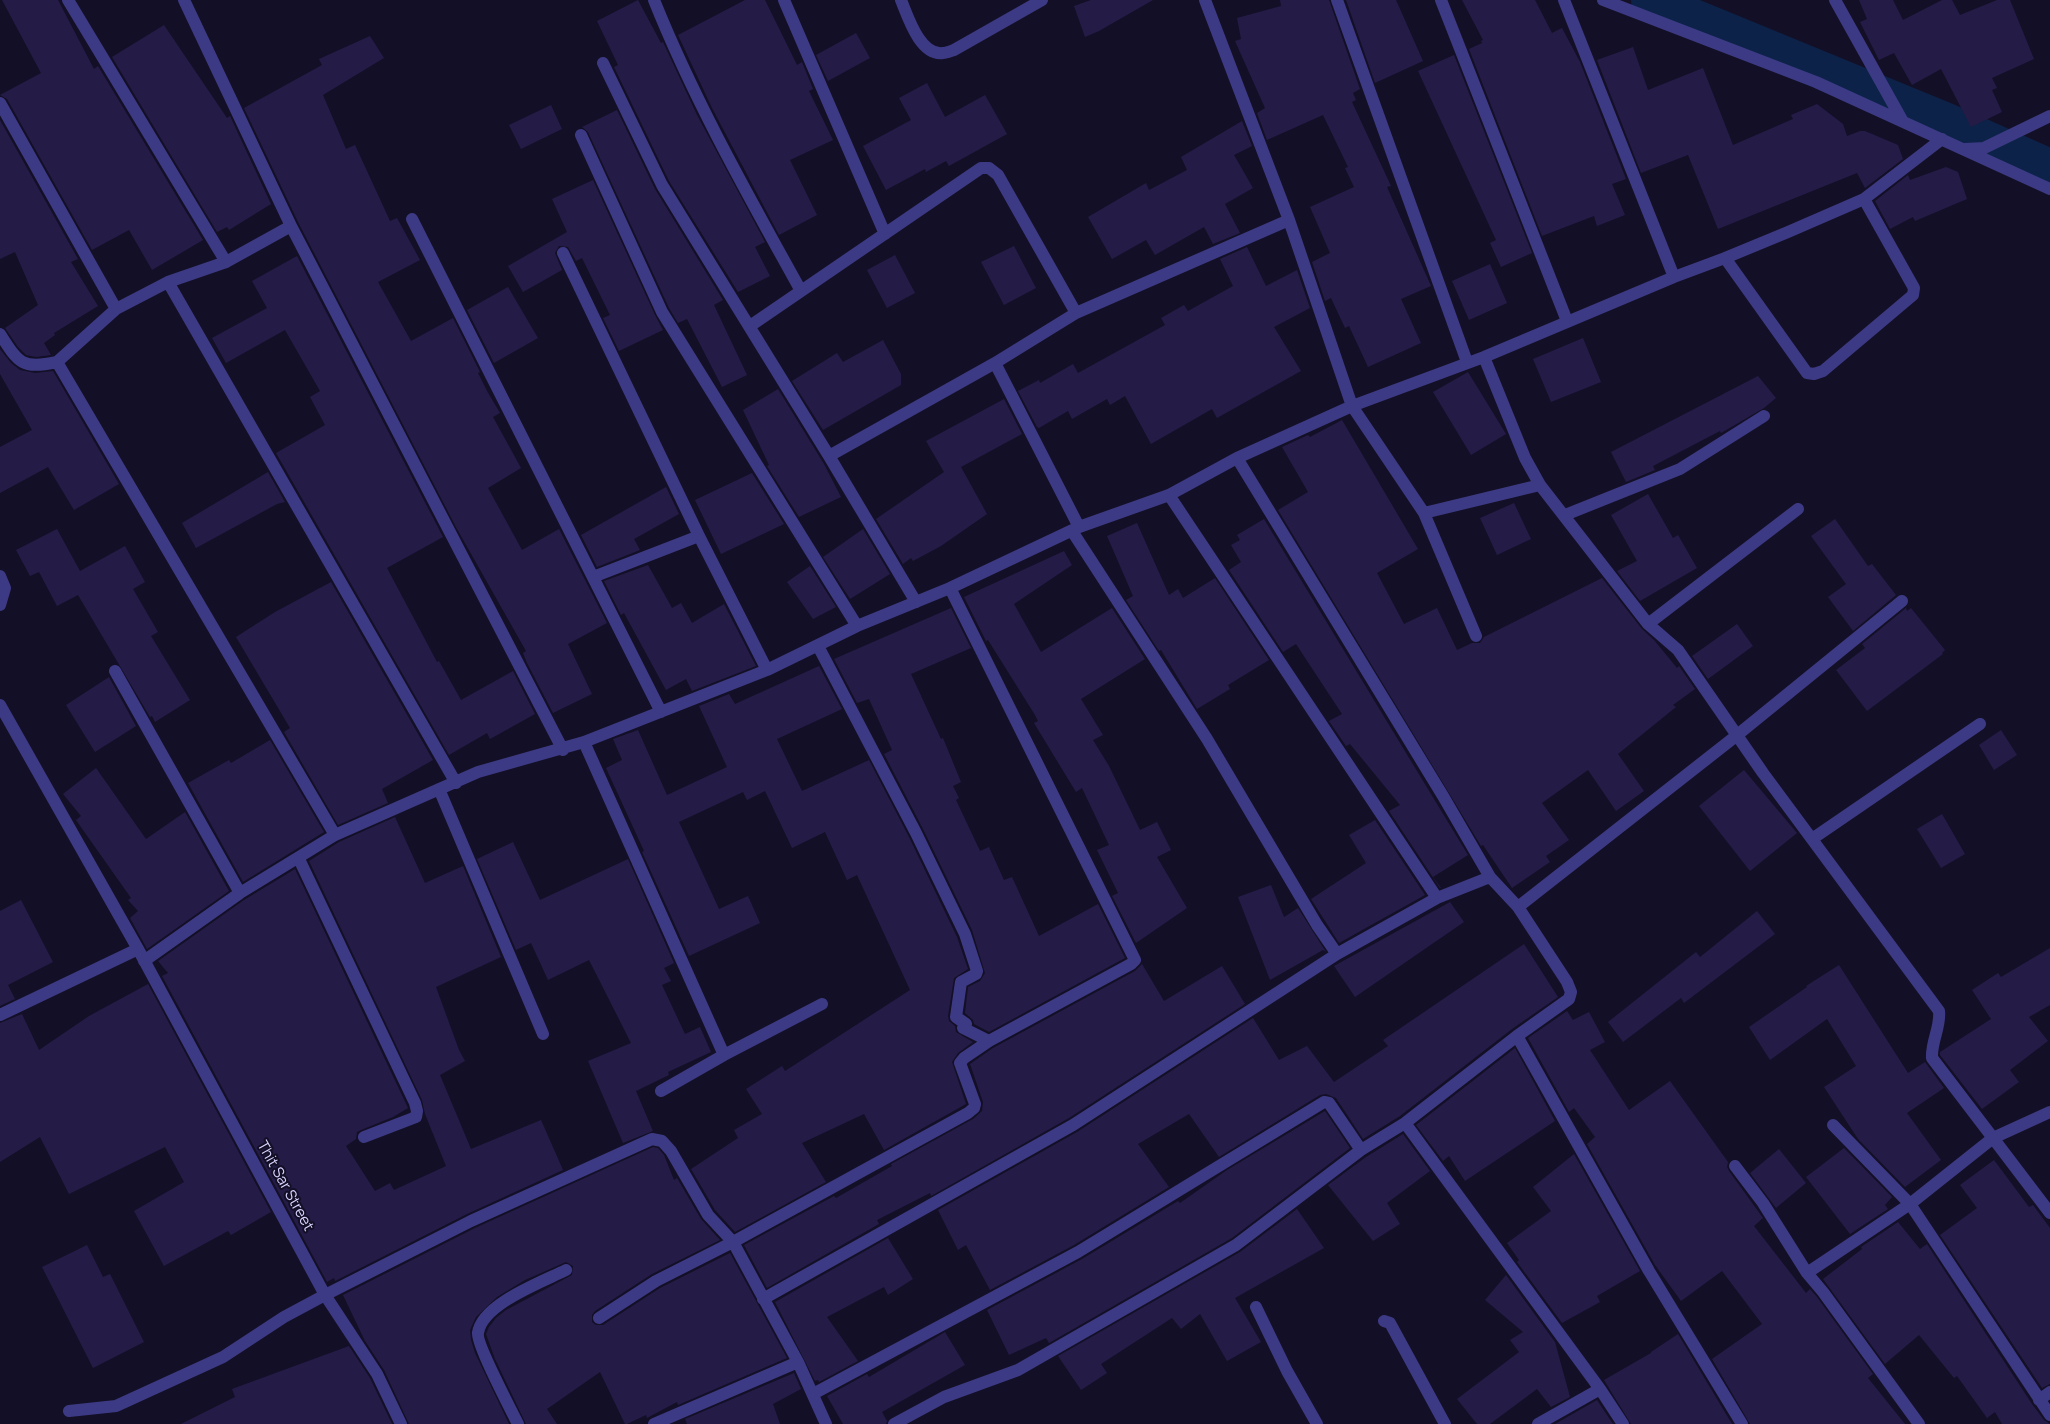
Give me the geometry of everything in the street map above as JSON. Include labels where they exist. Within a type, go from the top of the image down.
[{"type":"street","points":[[68,0],[226,262]]},
{"type":"street","points":[[184,0],[291,226],[562,750]]},
{"type":"street","points":[[654,0],[667,33],[720,144],[801,291]]},
{"type":"street","points":[[784,0],[885,234]]},
{"type":"street","points":[[901,0],[919,41],[930,51],[942,54],[954,50],[1042,0]]},
{"type":"street","points":[[1205,0],[1289,220],[1352,406],[1424,513],[1476,636]]},
{"type":"street","points":[[1337,0],[1467,362]]},
{"type":"street","points":[[1441,0],[1568,320]]},
{"type":"street","points":[[1564,0],[1674,277]]},
{"type":"street","points":[[1603,0],[1816,82],[2050,189]]},
{"type":"street","points":[[1835,0],[1902,120]]},
{"type":"street","points":[[603,64],[662,185],[750,326],[916,602]]},
{"type":"street","points":[[0,103],[116,309]]},
{"type":"street","points":[[1961,148],[1984,148],[2050,116]]},
{"type":"street","points":[[581,135],[662,312],[857,626]]},
{"type":"street","points":[[144,961],[240,892],[299,859],[335,835],[478,772],[562,750],[767,670],[857,626],[950,588],[1075,529],[1169,495],[1237,458],[1352,406],[1484,356],[1674,277],[1726,258],[1864,199],[1942,139]]},
{"type":"street","points":[[750,326],[980,168],[989,168],[998,175],[1076,313]]},
{"type":"street","points":[[1726,258],[1807,373],[1814,374],[1823,371],[1913,295],[1914,288],[1864,199]]},
{"type":"street","points":[[412,219],[661,712]]},
{"type":"street","points":[[829,456],[995,363],[1076,313],[1289,220]]},
{"type":"street","points":[[0,334],[20,362],[37,366],[58,362],[116,309],[168,282],[226,262],[291,226]]},
{"type":"street","points":[[564,253],[698,536],[767,670]]},
{"type":"street","points":[[168,282],[456,783]]},
{"type":"street","points":[[1484,356],[1525,458],[1540,485],[1648,624],[1678,650],[1736,736],[1939,1011],[1940,1020],[1932,1048],[1932,1058],[2050,1213]]},
{"type":"street","points":[[58,362],[335,835]]},
{"type":"street","points":[[995,363],[1075,529],[1207,739],[1317,925],[1337,954]]},
{"type":"street","points":[[1565,516],[1680,469],[1764,416]]},
{"type":"street","points":[[894,1424],[944,1397],[1018,1370],[1236,1245],[1361,1150],[1405,1123],[1517,1036],[1569,999],[1571,992],[1567,982],[1518,908],[1490,877],[1443,796],[1237,458]]},
{"type":"street","points":[[1424,513],[1540,485]]},
{"type":"street","points":[[1169,495],[1437,898]]},
{"type":"street","points":[[1648,624],[1798,509]]},
{"type":"street","points":[[593,577],[698,536]]},
{"type":"street","points":[[0,576],[6,588],[0,605]]},
{"type":"street","points":[[599,1318],[656,1281],[733,1242],[968,1114],[975,1104],[960,1063],[964,1058],[989,1041],[1131,964],[1135,958],[950,588]]},
{"type":"street","points":[[1518,908],[1736,736],[1902,601]]},
{"type":"street","points":[[818,646],[916,833],[965,934],[977,971],[976,974],[961,982],[956,1016],[966,1024],[963,1028],[989,1041]]},
{"type":"street","points":[[115,671],[240,892]]},
{"type":"street","name":"Thit Sar Street","points":[[0,705],[138,950],[325,1295],[377,1374],[401,1424]]},
{"type":"street","points":[[1812,839],[1980,724]]},
{"type":"street","points":[[584,742],[724,1055]]},
{"type":"street","points":[[439,789],[543,1034]]},
{"type":"street","points":[[299,859],[415,1103],[417,1111],[416,1117],[364,1137]]},
{"type":"street","points":[[764,1299],[1073,1124],[1337,954],[1437,898],[1490,877]]},
{"type":"street","points":[[0,1015],[138,950]]},
{"type":"street","points":[[661,1091],[724,1055],[822,1004]]},
{"type":"street","points":[[1517,1036],[1649,1272],[1742,1424]]},
{"type":"street","points":[[813,1394],[1078,1252],[1324,1102],[1329,1103],[1361,1150]]},
{"type":"street","points":[[1807,1273],[1910,1204],[1993,1138],[2050,1112]]},
{"type":"street","points":[[1405,1123],[1600,1389],[1623,1424]]},
{"type":"street","points":[[1833,1125],[1910,1204],[2050,1415]]},
{"type":"street","points":[[69,1411],[116,1406],[223,1357],[284,1317],[325,1295],[471,1222],[652,1139],[662,1141],[671,1151],[708,1215],[733,1242],[798,1362],[826,1424]]},
{"type":"street","points":[[1735,1166],[1763,1203],[1807,1273],[1823,1292],[1919,1424]]},
{"type":"street","points":[[518,1424],[485,1356],[478,1333],[485,1318],[505,1300],[566,1270]]},
{"type":"street","points":[[1256,1307],[1287,1371],[1316,1424]]},
{"type":"street","points":[[1384,1321],[1390,1323],[1445,1424]]},
{"type":"street","points":[[654,1424],[798,1362]]},
{"type":"street","points":[[1538,1424],[1600,1389]]},
{"type":"street","points":[[2039,1400],[2050,1392]]},
{"type":"building","points":[[2,0],[58,0],[94,69],[98,66],[203,240],[152,270],[129,230],[92,250],[7,99],[0,95],[41,73]]},
{"type":"building","points":[[638,0],[661,43],[663,42],[697,115],[765,242],[755,247],[770,276],[738,292],[669,181],[614,67],[618,65],[597,21]]},
{"type":"building","points":[[745,0],[765,0],[797,65],[802,62],[813,89],[809,91],[833,140],[790,160],[817,215],[779,235],[712,108],[678,35]]},
{"type":"building","points":[[1091,0],[1153,0],[1085,37],[1074,6]]},
{"type":"building","points":[[1280,0],[1329,0],[1360,89],[1353,93],[1356,100],[1352,102],[1391,186],[1387,187],[1431,286],[1401,299],[1421,343],[1368,367],[1349,326],[1345,328],[1331,298],[1325,301],[1312,262],[1330,253],[1310,207],[1354,187],[1345,168],[1348,167],[1323,115],[1267,140],[1257,113],[1265,108],[1235,41],[1241,39],[1237,18],[1281,6]]},
{"type":"building","points":[[1346,0],[1396,0],[1423,61],[1375,83]]},
{"type":"building","points":[[1462,0],[1535,0],[1552,33],[1562,28],[1580,62],[1626,179],[1612,184],[1625,215],[1597,226],[1594,216],[1542,236],[1469,49],[1482,43],[1481,41],[1483,40]]},
{"type":"building","points":[[1859,0],[1893,0],[1903,20],[1942,0],[1952,0],[1960,15],[1997,0],[2010,0],[2034,59],[1992,78],[1997,88],[1992,90],[2002,112],[1971,127],[1941,69],[1912,85],[1894,53],[1879,60],[1860,22],[1867,19]]},
{"type":"building","points":[[164,25],[227,118],[230,116],[271,204],[229,230],[227,227],[217,232],[112,57]]},
{"type":"building","points":[[856,33],[870,58],[828,81],[816,55]]},
{"type":"building","points":[[370,36],[384,58],[323,95],[346,149],[355,145],[390,221],[397,218],[420,260],[378,282],[411,341],[453,318],[480,372],[478,373],[500,413],[493,417],[521,468],[488,488],[522,550],[559,529],[607,623],[568,644],[592,694],[553,713],[527,663],[523,653],[526,651],[457,529],[298,222],[244,108],[322,65],[319,59]]},
{"type":"building","points":[[1633,47],[1648,90],[1703,68],[1733,145],[1793,119],[1791,115],[1817,104],[1843,124],[1847,136],[1865,131],[1898,145],[1903,159],[1865,188],[1857,173],[1718,229],[1688,155],[1641,173],[1597,60]]},
{"type":"building","points":[[1454,55],[1532,253],[1501,267],[1490,243],[1496,240],[1418,71]]},
{"type":"building","points":[[927,83],[945,117],[985,95],[1007,134],[949,166],[946,161],[926,172],[925,169],[886,190],[863,146],[911,120],[899,98]]},
{"type":"building","points":[[551,105],[562,129],[521,149],[509,125]]},
{"type":"building","points":[[617,110],[655,189],[723,300],[714,305],[747,375],[722,387],[687,319],[678,323],[669,308],[588,132],[582,127]]},
{"type":"building","points":[[0,120],[78,259],[71,262],[98,306],[54,333],[55,335],[44,343],[51,355],[36,357],[26,355],[5,328],[38,305],[15,252],[0,259]]},
{"type":"building","points":[[1242,121],[1252,146],[1234,155],[1253,188],[1225,204],[1240,233],[1213,244],[1204,227],[1155,255],[1146,240],[1112,259],[1088,217],[1146,183],[1149,190],[1187,170],[1181,157]]},
{"type":"building","points":[[1946,167],[1958,172],[1967,199],[1915,221],[1913,217],[1890,229],[1875,201],[1908,175],[1910,180]]},
{"type":"building","points":[[593,180],[663,330],[619,351],[603,318],[610,315],[582,258],[576,261],[568,247],[559,246],[555,253],[562,270],[523,292],[508,266],[567,232],[552,199]]},
{"type":"building","points":[[1014,246],[1036,288],[1004,305],[981,262]]},
{"type":"building","points":[[1247,247],[1266,286],[1297,270],[1310,308],[1274,327],[1301,371],[1217,418],[1212,409],[1151,444],[1125,396],[1110,405],[1107,399],[1072,419],[1068,411],[1039,428],[1037,427],[1018,391],[1039,380],[1040,383],[1073,364],[1078,373],[1165,325],[1161,318],[1184,305],[1188,311],[1233,286],[1220,259]]},
{"type":"building","points":[[895,255],[915,293],[887,308],[867,270]]},
{"type":"building","points":[[297,256],[443,537],[387,568],[437,662],[439,661],[461,700],[513,671],[535,714],[490,739],[487,733],[449,755],[276,453],[325,425],[310,397],[320,391],[285,330],[226,363],[212,338],[267,308],[252,281]]},
{"type":"building","points":[[1490,264],[1507,303],[1469,320],[1452,281]]},
{"type":"building","points":[[508,287],[538,338],[494,363],[467,310]]},
{"type":"building","points":[[1583,338],[1601,382],[1551,402],[1533,359]]},
{"type":"building","points":[[883,340],[901,374],[901,385],[823,430],[792,381],[837,353],[843,362]]},
{"type":"building","points":[[0,349],[11,363],[20,370],[35,373],[53,371],[119,484],[74,510],[48,467],[0,493],[0,447],[32,430],[0,374]]},
{"type":"building","points":[[1468,372],[1506,434],[1471,455],[1433,392]]},
{"type":"building","points":[[1758,376],[1776,398],[1764,408],[1721,433],[1720,431],[1653,466],[1655,470],[1626,482],[1611,452]]},
{"type":"building","points":[[778,389],[824,464],[841,497],[799,517],[767,466],[769,465],[743,410]]},
{"type":"building","points":[[1004,399],[1022,434],[961,467],[987,514],[941,546],[913,561],[911,558],[903,564],[876,519],[944,472],[926,441]]},
{"type":"building","points":[[1342,420],[1418,549],[1377,573],[1404,624],[1437,608],[1457,650],[1472,643],[1480,643],[1484,637],[1602,578],[1642,629],[1654,640],[1677,668],[1679,666],[1695,689],[1673,705],[1676,707],[1618,754],[1644,791],[1616,811],[1588,770],[1542,803],[1569,840],[1546,856],[1550,862],[1512,888],[1483,845],[1481,846],[1278,510],[1308,492],[1282,447],[1308,435],[1310,437]]},
{"type":"building","points":[[268,472],[285,502],[277,504],[196,548],[182,523]]},
{"type":"building","points":[[752,473],[784,524],[721,554],[695,500]]},
{"type":"building","points":[[666,487],[679,514],[634,539],[640,550],[597,567],[581,535]]},
{"type":"building","points":[[1648,494],[1673,538],[1678,535],[1697,568],[1640,601],[1617,571],[1637,561],[1611,515]]},
{"type":"building","points":[[1514,503],[1531,539],[1497,555],[1480,518]]},
{"type":"building","points":[[1264,519],[1468,855],[1433,877],[1441,888],[1440,888],[1389,811],[1400,805],[1350,744],[1346,746],[1329,721],[1342,714],[1296,644],[1283,652],[1229,570],[1241,562],[1231,545],[1240,540],[1237,535]]},
{"type":"building","points":[[1835,519],[1868,566],[1872,564],[1896,595],[1853,631],[1828,597],[1846,584],[1811,536]]},
{"type":"building","points":[[1137,523],[1169,595],[1178,589],[1183,598],[1215,578],[1269,660],[1228,685],[1230,689],[1197,709],[1161,650],[1159,651],[1126,600],[1133,596],[1107,536]]},
{"type":"building","points":[[57,529],[80,571],[125,546],[145,582],[133,589],[158,632],[151,636],[190,700],[155,722],[152,716],[150,717],[78,595],[57,606],[39,572],[30,576],[16,550]]},
{"type":"building","points":[[863,529],[890,574],[850,599],[823,557]]},
{"type":"building","points":[[1064,551],[1072,565],[1014,604],[1041,652],[1112,608],[1145,659],[1081,699],[1103,735],[1093,740],[1109,766],[1140,830],[1157,822],[1171,850],[1157,857],[1187,908],[1136,943],[1112,896],[1118,893],[1097,850],[1109,845],[1082,788],[1076,792],[1034,723],[1038,721],[1035,715],[988,640],[986,641],[964,597]]},
{"type":"building","points":[[648,565],[672,608],[681,603],[692,623],[724,604],[756,666],[692,691],[686,679],[666,690],[624,613],[621,615],[604,581]]},
{"type":"building","points":[[810,566],[836,607],[813,619],[787,582]]},
{"type":"building","points":[[331,582],[433,760],[382,789],[388,803],[338,825],[284,732],[290,728],[236,637],[275,612]]},
{"type":"building","points":[[951,608],[971,648],[911,674],[941,739],[943,738],[961,782],[953,786],[959,798],[956,800],[980,851],[989,847],[1004,880],[1012,877],[1039,936],[1098,904],[1125,958],[989,1032],[974,1024],[973,1020],[965,1013],[968,987],[980,981],[985,973],[972,930],[884,754],[892,750],[869,699],[857,703],[834,659]]},
{"type":"building","points":[[1906,608],[1907,611],[1911,608],[1945,650],[1943,654],[1867,711],[1836,670],[1865,648],[1862,644]]},
{"type":"building","points":[[1737,624],[1753,646],[1708,679],[1692,656]]},
{"type":"building","points":[[819,666],[842,709],[777,739],[802,791],[869,760],[909,837],[957,937],[968,969],[954,978],[948,1016],[949,1021],[955,1026],[956,1032],[973,1042],[958,1053],[952,1062],[966,1104],[884,1150],[864,1114],[802,1143],[826,1182],[735,1232],[715,1210],[691,1169],[738,1138],[734,1130],[762,1114],[746,1089],[782,1066],[785,1071],[910,990],[857,875],[847,880],[825,832],[792,848],[765,791],[747,800],[743,792],[679,822],[719,909],[748,896],[760,923],[689,956],[606,768],[622,760],[613,739],[638,730],[667,795],[727,767],[699,706],[729,694],[735,704]]},
{"type":"building","points":[[109,677],[136,726],[95,752],[66,705]]},
{"type":"building","points":[[2001,730],[2017,755],[1994,770],[1979,745]]},
{"type":"building","points":[[270,740],[324,832],[243,882],[188,783],[229,760],[231,763]]},
{"type":"building","points":[[96,768],[146,839],[185,812],[229,891],[147,949],[130,918],[138,911],[128,900],[131,898],[76,820],[81,816],[63,794]]},
{"type":"building","points":[[1744,770],[1797,833],[1750,871],[1699,806]]},
{"type":"building","points":[[1942,814],[1965,854],[1941,868],[1917,829]]},
{"type":"building","points":[[395,817],[425,883],[463,866],[501,957],[436,987],[459,1050],[465,1061],[440,1075],[471,1149],[541,1120],[563,1170],[467,1214],[335,1281],[334,1278],[327,1282],[162,976],[168,973],[158,961],[244,900],[295,869],[408,1108],[393,1117],[357,1132],[356,1139],[346,1146],[375,1191],[390,1183],[394,1190],[446,1166],[425,1114],[422,1100],[309,861],[339,842]]},
{"type":"building","points":[[1375,820],[1425,895],[1339,943],[1311,899],[1366,863],[1349,835]]},
{"type":"building","points":[[513,842],[540,900],[628,859],[674,963],[664,968],[671,981],[662,985],[685,1034],[700,1027],[711,1052],[668,1072],[669,1075],[636,1091],[653,1131],[623,1143],[588,1061],[631,1043],[589,960],[548,980],[531,943],[516,950],[477,859]]},
{"type":"building","points":[[1271,885],[1284,917],[1298,908],[1326,952],[1323,950],[1270,980],[1238,897]]},
{"type":"building","points":[[21,900],[53,962],[8,985],[15,999],[0,1006],[0,911]]},
{"type":"building","points":[[1450,902],[1464,922],[1355,997],[1334,966]]},
{"type":"building","points":[[1757,911],[1775,934],[1684,1003],[1681,998],[1623,1042],[1608,1022],[1696,952],[1700,957]]},
{"type":"building","points":[[1524,944],[1558,997],[1512,1029],[1400,1116],[1363,1139],[1336,1098],[1326,1094],[1320,1095],[1219,1157],[1189,1114],[1138,1144],[1169,1187],[1074,1245],[990,1290],[966,1245],[958,1250],[938,1210],[1077,1132],[1253,1018],[1279,1060],[1307,1046],[1334,1082],[1388,1046],[1383,1040]]},
{"type":"building","points":[[2050,948],[2050,1005],[2029,1017],[2048,1041],[2010,1070],[2019,1082],[1982,1109],[1940,1055],[1940,1052],[1991,1019],[1972,990],[1998,973],[2001,977]]},
{"type":"building","points":[[1142,964],[1164,1001],[1222,966],[1245,1004],[1069,1118],[931,1196],[930,1193],[877,1220],[879,1224],[767,1288],[744,1245],[834,1196],[836,1198],[892,1166],[891,1164],[973,1119],[982,1111],[983,1102],[970,1064],[993,1048],[1135,971]]},
{"type":"building","points":[[1839,965],[1908,1073],[1925,1062],[1944,1088],[1907,1113],[1941,1160],[1905,1187],[1858,1139],[1824,1087],[1856,1066],[1827,1019],[1770,1060],[1749,1027]]},
{"type":"building","points":[[148,984],[271,1212],[231,1235],[228,1231],[164,1266],[134,1211],[184,1182],[165,1147],[69,1194],[40,1137],[0,1162],[0,1023],[22,1014],[39,1050],[89,1016]]},
{"type":"building","points":[[1567,1011],[1573,1020],[1589,1012],[1605,1042],[1590,1050],[1629,1110],[1670,1081],[1728,1162],[1727,1167],[1729,1171],[1763,1218],[1754,1226],[1806,1293],[1810,1289],[1817,1297],[1873,1374],[1868,1378],[1905,1424],[1750,1424],[1712,1359],[1762,1324],[1722,1271],[1681,1301],[1655,1265],[1587,1144],[1595,1137],[1574,1108],[1569,1112],[1528,1038]]},
{"type":"building","points":[[1515,1048],[1555,1121],[1465,1181],[1449,1156],[1443,1161],[1416,1125]]},
{"type":"building","points":[[1325,1111],[1350,1148],[1232,1238],[1049,1343],[1046,1338],[1009,1355],[987,1310],[1082,1259],[1178,1201],[1180,1203],[1227,1170]]},
{"type":"building","points":[[1403,1134],[1430,1171],[1387,1203],[1400,1224],[1373,1241],[1328,1185],[1366,1157]]},
{"type":"building","points":[[653,1147],[658,1148],[664,1155],[674,1180],[677,1178],[701,1219],[720,1240],[652,1274],[595,1311],[592,1315],[592,1322],[596,1325],[603,1325],[660,1288],[730,1253],[787,1358],[678,1405],[677,1402],[647,1418],[646,1415],[627,1424],[625,1424],[600,1372],[547,1409],[557,1424],[526,1424],[495,1359],[486,1334],[496,1318],[506,1310],[572,1275],[573,1266],[566,1262],[525,1280],[497,1297],[476,1317],[470,1330],[475,1353],[509,1424],[409,1424],[384,1370],[365,1341],[343,1295],[475,1228]]},
{"type":"building","points":[[1844,1148],[1892,1197],[1885,1205],[1888,1209],[1850,1234],[1806,1177]]},
{"type":"building","points":[[1779,1149],[1806,1183],[1776,1208],[1750,1173]]},
{"type":"building","points":[[1574,1154],[1640,1271],[1597,1296],[1600,1302],[1562,1323],[1517,1262],[1519,1260],[1507,1243],[1551,1211],[1533,1187]]},
{"type":"building","points":[[1994,1160],[2029,1207],[2033,1205],[2050,1228],[2050,1384],[2042,1388],[1940,1235],[1977,1208],[1960,1185]]},
{"type":"building","points":[[1297,1209],[1324,1248],[1235,1298],[1261,1342],[1227,1361],[1200,1314],[1181,1329],[1172,1318],[1101,1364],[1107,1373],[1081,1390],[1058,1356],[1240,1252]]},
{"type":"building","points":[[1898,1222],[1920,1249],[1927,1244],[2032,1404],[2044,1420],[2050,1424],[2002,1424],[1995,1412],[1987,1418],[1957,1376],[1954,1378],[1919,1335],[1885,1364],[1823,1279],[1862,1249],[1861,1247]]},
{"type":"building","points":[[888,1238],[913,1279],[888,1295],[884,1287],[827,1317],[858,1361],[819,1382],[818,1380],[815,1381],[775,1302]]},
{"type":"building","points":[[87,1245],[103,1277],[110,1274],[144,1342],[93,1368],[42,1267]]},
{"type":"building","points":[[1506,1275],[1555,1342],[1570,1397],[1551,1407],[1537,1389],[1490,1424],[1477,1424],[1457,1399],[1519,1352],[1510,1340],[1523,1332],[1485,1300]]},
{"type":"building","points":[[945,1332],[965,1365],[882,1412],[887,1421],[886,1424],[843,1424],[827,1396],[867,1374],[869,1377]]},
{"type":"building","points":[[1678,1334],[1732,1424],[1631,1424],[1604,1380],[1651,1353]]},
{"type":"building","points":[[349,1346],[370,1378],[392,1424],[181,1424],[235,1397],[232,1389]]},
{"type":"building","points":[[794,1373],[801,1389],[773,1404],[780,1424],[687,1424],[685,1419]]},
{"type":"building","points":[[1597,1400],[1613,1424],[1555,1424]]},
{"type":"waterway","points":[[1650,0],[1947,122],[2050,168]]}]
